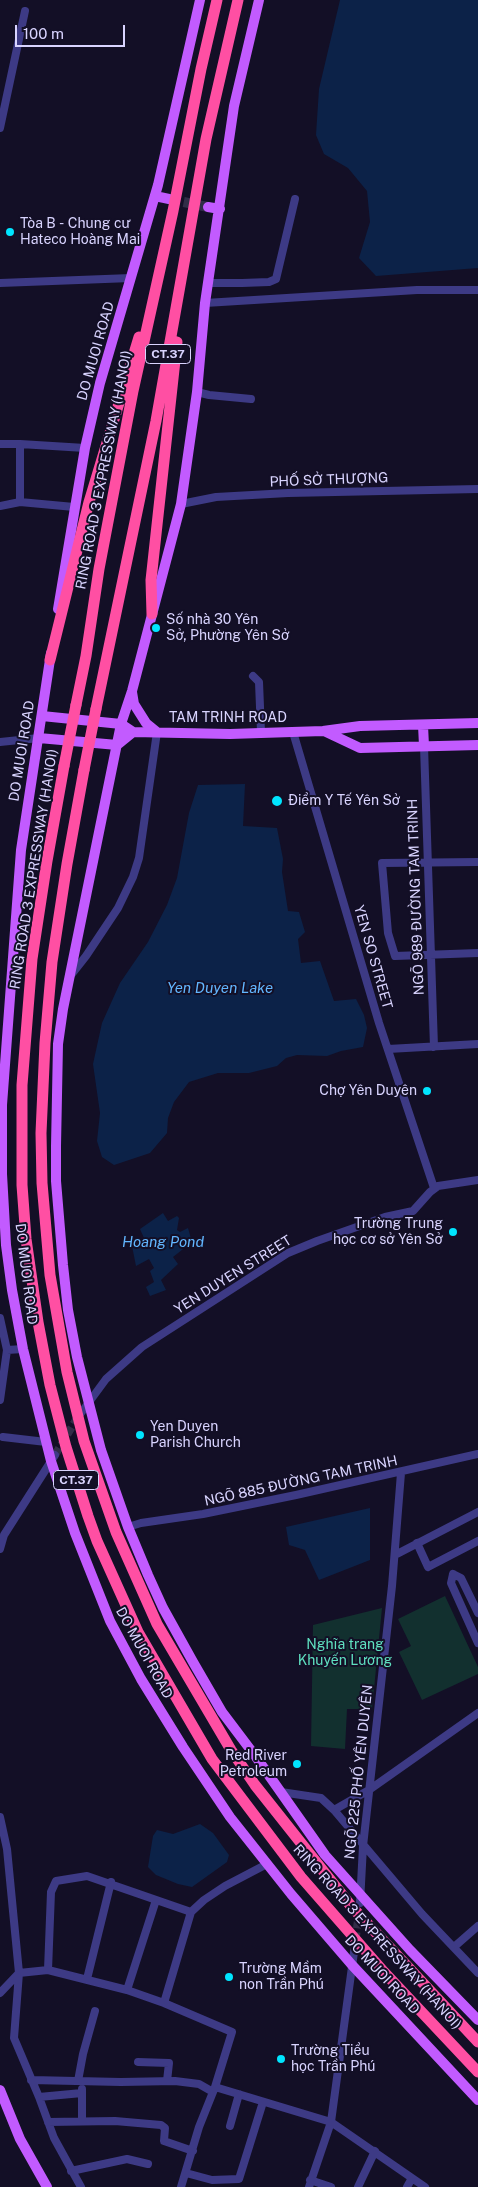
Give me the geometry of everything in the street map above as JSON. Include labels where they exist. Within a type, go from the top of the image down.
[{"type":"highway","name":"RING ROAD 3 EXPRESSWAY (HANOI)","points":[[218,0],[201,69],[162,266],[132,400],[99,569],[86,656],[47,861],[32,960],[22,1086],[22,1185],[26,1238],[41,1340],[64,1438],[96,1541],[138,1632],[212,1759],[264,1830],[314,1892],[384,1972],[478,2072]]},
{"type":"highway","name":"RING ROAD 3 EXPRESSWAY (HANOI)","points":[[238,0],[208,130],[156,421],[84,770],[52,962],[45,1043],[41,1133],[45,1223],[50,1275],[67,1372],[84,1441],[106,1509],[150,1609],[188,1679],[231,1750],[260,1792],[351,1906],[478,2042]]},
{"type":"highway","points":[[50,660],[89,502],[162,266]]},
{"type":"highway","points":[[152,614],[151,580],[167,444],[177,334],[179,288]]},
{"type":"main road","name":"DO MUOI ROAD","points":[[200,0],[155,196],[100,383],[85,448],[50,660],[21,850],[1,1106],[6,1245],[23,1349],[46,1442],[102,1604],[128,1654],[183,1747],[230,1817],[352,1966],[478,2100]]},
{"type":"main road","points":[[259,0],[234,106],[205,303],[197,392],[181,504],[116,745],[69,978],[58,1044],[56,1181],[68,1310],[88,1402],[101,1450],[128,1527],[163,1608],[193,1662],[222,1712],[360,1899],[478,2020]]},
{"type":"main road","points":[[155,196],[169,199]]},
{"type":"main road","points":[[208,207],[220,209]]},
{"type":"main road","points":[[132,691],[134,704],[146,723],[157,732]]},
{"type":"main road","points":[[39,738],[116,745],[133,732],[121,724],[42,716]]},
{"type":"main road","name":"TAM TRINH ROAD","points":[[133,732],[293,732],[360,726],[478,723]]},
{"type":"main road","points":[[423,725],[424,746]]},
{"type":"main road","name":"TAM TRINH ROAD","points":[[323,730],[360,748],[478,745]]},
{"type":"main road","points":[[0,2090],[20,2139],[47,2187]]},
{"type":"street","points":[[0,128],[3,99],[25,11]]},
{"type":"street","points":[[208,283],[269,282],[276,279],[295,199]]},
{"type":"street","points":[[0,283],[130,278]]},
{"type":"street","points":[[205,303],[416,290],[478,290]]},
{"type":"street","points":[[197,392],[209,396],[251,399]]},
{"type":"street","points":[[0,444],[85,448]]},
{"type":"street","points":[[20,444],[20,502]]},
{"type":"street","name":"PHỐ SỞ THƯỢNG","points":[[181,504],[216,497],[288,493],[478,489]]},
{"type":"street","points":[[0,506],[20,502],[74,508]]},
{"type":"street","points":[[253,676],[259,682],[261,732]]},
{"type":"street","points":[[69,978],[118,908],[133,878],[139,858],[157,732]]},
{"type":"street","name":"YEN SO STREET","points":[[293,732],[388,1049],[434,1188]]},
{"type":"street","points":[[0,742],[39,738]]},
{"type":"street","name":"NGÕ 989 ĐƯỜNG TAM TRINH","points":[[424,746],[434,1046]]},
{"type":"street","points":[[478,862],[382,864],[388,933],[394,955],[397,957],[478,953]]},
{"type":"street","points":[[388,1049],[478,1044]]},
{"type":"street","points":[[434,1188],[442,1185],[478,1180]]},
{"type":"street","name":"YEN DUYEN STREET","points":[[80,1413],[106,1380],[142,1347],[288,1253],[385,1217],[413,1211],[434,1188]]},
{"type":"street","points":[[0,1318],[7,1350],[0,1400]]},
{"type":"street","points":[[7,1350],[23,1349]]},
{"type":"street","points":[[3,1436],[46,1442]]},
{"type":"street","name":"NGÕ 885 ĐƯỜNG TAM TRINH","points":[[128,1527],[401,1473],[478,1454]]},
{"type":"street","points":[[0,1549],[2,1532],[53,1458]]},
{"type":"street","name":"NGÕ 225 PHỐ YÊN DUYÊN","points":[[360,1899],[363,1846],[395,1555],[401,1473]]},
{"type":"street","points":[[395,1555],[478,1512]]},
{"type":"street","points":[[417,1543],[428,1567],[478,1540]]},
{"type":"street","points":[[446,1558],[453,1574],[451,1583],[478,1643]]},
{"type":"street","points":[[453,1574],[461,1578],[478,1613]]},
{"type":"street","points":[[334,1810],[370,1790],[478,1712]]},
{"type":"street","points":[[281,1792],[321,1798],[334,1810],[363,1846],[478,1973]]},
{"type":"street","points":[[0,1817],[7,1850],[19,1973],[14,2038],[48,2122],[81,2187]]},
{"type":"street","points":[[164,2003],[191,1912],[204,1900],[225,1886],[268,1864]]},
{"type":"street","points":[[48,1970],[51,1892],[56,1881],[87,1876],[111,1882],[191,1912]]},
{"type":"street","points":[[87,1978],[111,1882]]},
{"type":"street","points":[[127,1990],[156,1900]]},
{"type":"street","points":[[454,1947],[478,1926]]},
{"type":"street","points":[[331,2187],[310,2184],[331,2122],[354,1952]]},
{"type":"street","points":[[0,1993],[19,1973],[48,1970],[87,1978],[127,1990],[164,2003],[232,2032],[214,2089],[199,2126],[181,2187]]},
{"type":"street","points":[[82,2121],[80,2081],[83,2054],[95,2011]]},
{"type":"street","points":[[138,2062],[169,2063],[166,2081]]},
{"type":"street","points":[[31,2080],[166,2081],[199,2084],[239,2094],[331,2122],[375,2150],[425,2187]]},
{"type":"street","points":[[39,2096],[82,2093]]},
{"type":"street","points":[[230,2126],[239,2094]]},
{"type":"street","points":[[186,2173],[212,2180],[239,2179],[263,2102]]},
{"type":"street","points":[[48,2122],[115,2121],[162,2125],[165,2128],[164,2141],[193,2151]]},
{"type":"street","points":[[358,2187],[375,2150]]},
{"type":"street","points":[[71,2170],[127,2159],[148,2164]]},
{"type":"street","points":[[407,2187],[412,2178]]},
{"type":"green space","points":[[445,1596],[478,1667],[478,1674],[422,1700],[399,1652],[411,1646],[398,1619]]},
{"type":"green space","name":"Nghĩa trang Khuyến Lương","points":[[382,1608],[372,1709],[347,1709],[345,1749],[311,1746],[313,1625]]},
{"type":"water","points":[[340,0],[478,0],[478,268],[376,276],[359,258],[370,222],[367,191],[348,168],[324,154],[316,135],[319,89]]},
{"type":"water","name":"Yen Duyen Lake","points":[[245,784],[243,826],[277,828],[283,859],[282,872],[288,911],[299,912],[305,932],[298,939],[301,963],[320,961],[334,1001],[356,999],[364,1015],[367,1028],[363,1047],[327,1056],[297,1055],[286,1058],[277,1066],[249,1073],[218,1073],[189,1082],[174,1102],[168,1118],[167,1133],[150,1153],[114,1165],[102,1157],[97,1141],[100,1113],[93,1064],[102,1023],[120,983],[148,942],[167,905],[177,878],[189,813],[198,785]]},
{"type":"water","name":"Hoang Pond","points":[[163,1213],[168,1221],[177,1216],[179,1218],[177,1230],[180,1232],[188,1228],[192,1242],[173,1257],[178,1264],[161,1280],[166,1290],[150,1296],[146,1287],[154,1282],[150,1271],[154,1268],[149,1259],[136,1266],[132,1246],[144,1238],[140,1229]]},
{"type":"water","points":[[370,1508],[370,1560],[319,1580],[305,1550],[289,1545],[286,1527]]},
{"type":"water","points":[[200,1824],[213,1833],[229,1855],[227,1862],[192,1887],[178,1884],[156,1875],[148,1867],[153,1836],[157,1830],[173,1834]]},
{"type":"tunnel","points":[[169,199],[208,207]]},
{"type":"tunnel","points":[[55,1455],[79,1415]]},
{"type":"tunnel","points":[[354,1952],[359,1912]]},
{"type":"place","name":"Tòa B - Chung cư Hateco Hoàng Mai","points":[[10,232]]},
{"type":"place","name":"Số nhà 30 Yên Sở, Phường Yên Sở","points":[[156,628]]},
{"type":"place","name":"Điểm Y Tế Yên Sở","points":[[277,801]]},
{"type":"place","name":"Chợ Yên Duyên","points":[[427,1091]]},
{"type":"place","name":"Trường Trung học cơ sở Yên Sở","points":[[453,1232]]},
{"type":"place","name":"Yen Duyen Parish Church","points":[[140,1435]]},
{"type":"place","name":"Red River Petroleum","points":[[297,1764]]},
{"type":"place","name":"Trường Mầm non Trần Phú","points":[[229,1977]]},
{"type":"place","name":"Trường Tiểu học Trần Phú","points":[[281,2059]]}]
